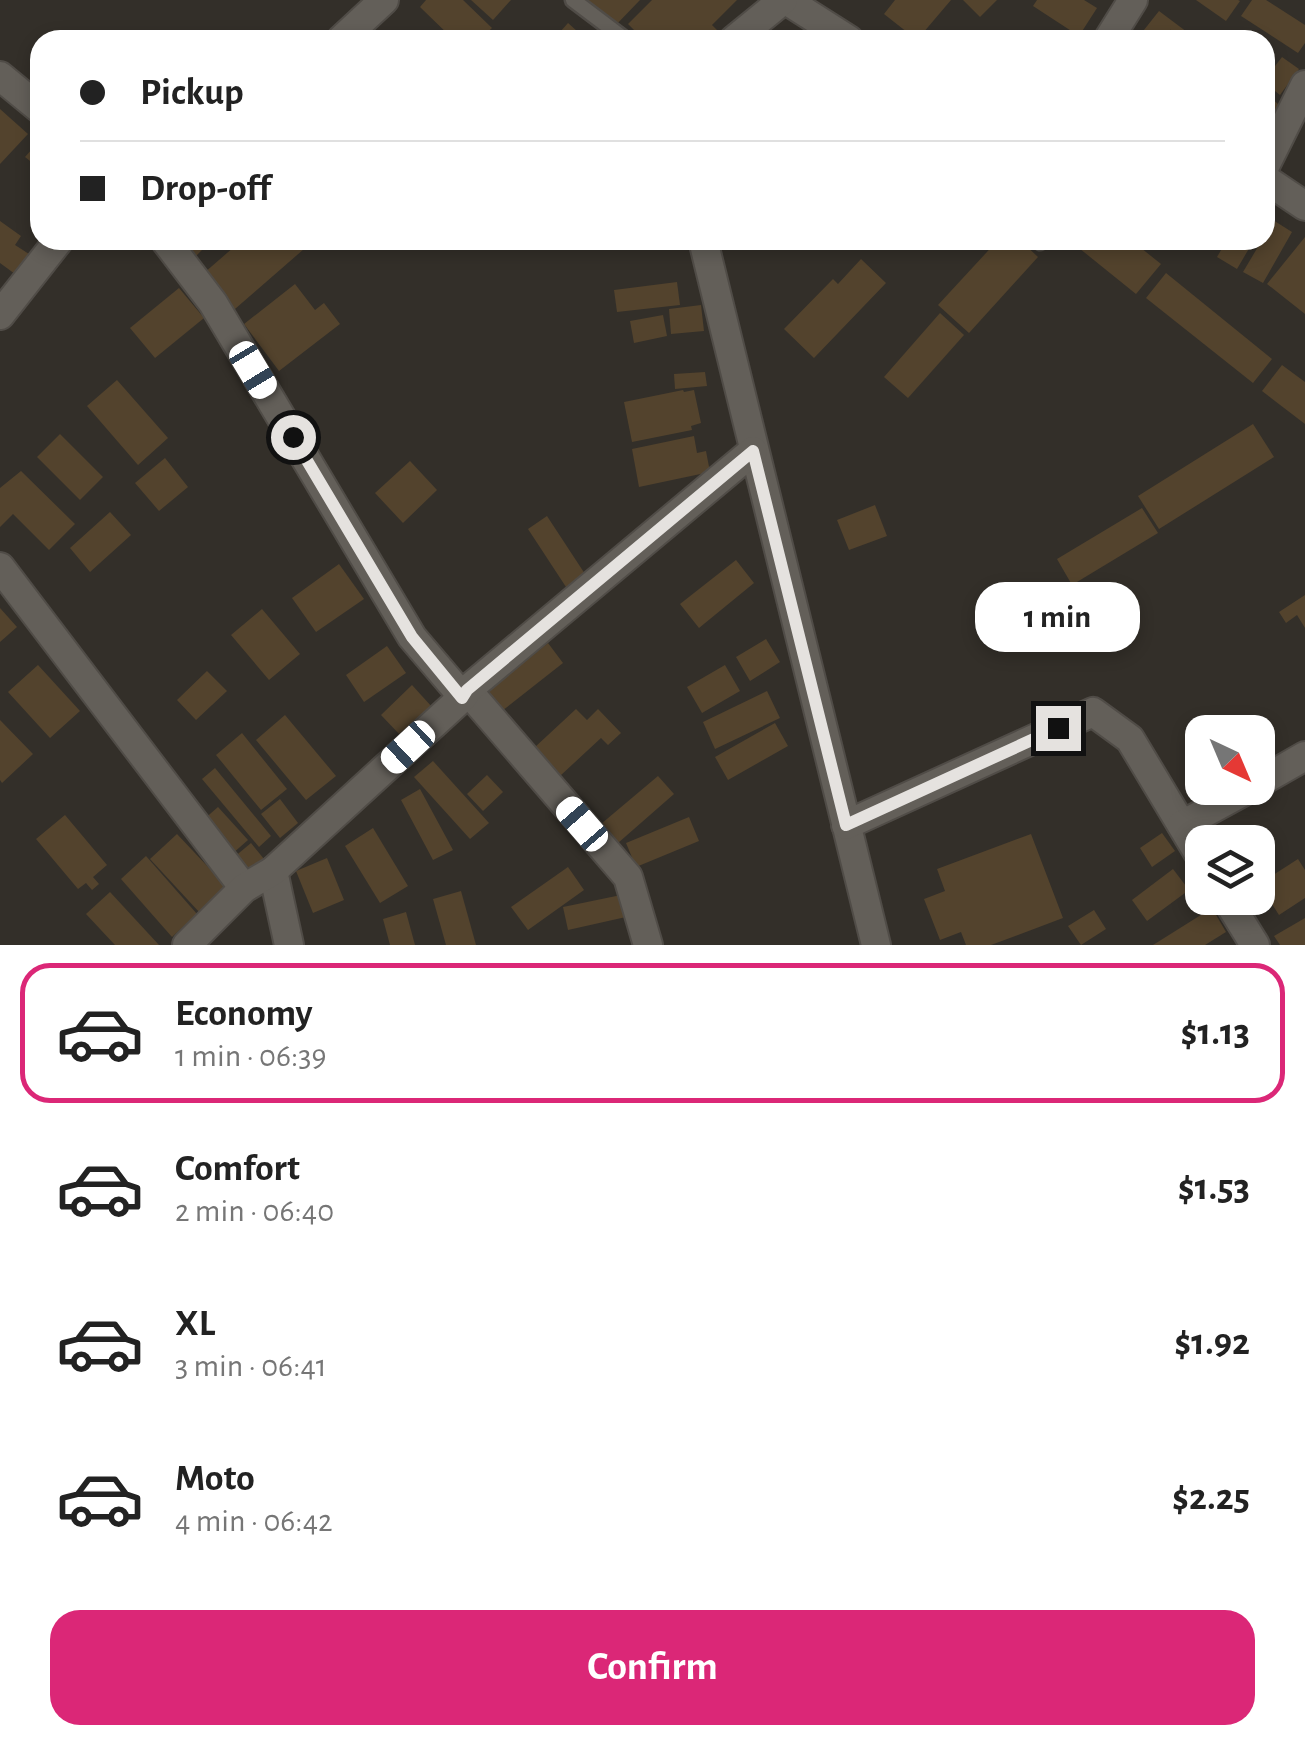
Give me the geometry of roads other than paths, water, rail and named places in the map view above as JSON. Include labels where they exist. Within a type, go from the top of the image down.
[{"type":"street","points":[[352,30],[384,0]]},
{"type":"street","points":[[747,30],[785,0],[833,30]]},
{"type":"street","points":[[1114,30],[1132,0]]},
{"type":"street","points":[[0,76],[30,101]]},
{"type":"street","points":[[1275,146],[1305,85]]},
{"type":"street","points":[[1275,186],[1305,206]]},
{"type":"street","points":[[0,315],[51,250]]},
{"type":"street","points":[[174,250],[214,303],[412,637],[628,877],[648,945]]},
{"type":"street","points":[[705,250],[876,945]]},
{"type":"street","points":[[187,945],[244,888],[273,871],[465,694],[753,451]]},
{"type":"street","points":[[0,568],[244,888]]},
{"type":"street","points":[[846,825],[1093,712],[1130,739],[1185,831]]},
{"type":"street","points":[[1275,773],[1305,756]]},
{"type":"street","points":[[1182,826],[1220,805]]},
{"type":"street","points":[[273,871],[289,945]]},
{"type":"street","points":[[1236,915],[1255,945]]},
{"type":"lane","points":[[574,0],[613,30]]}]
